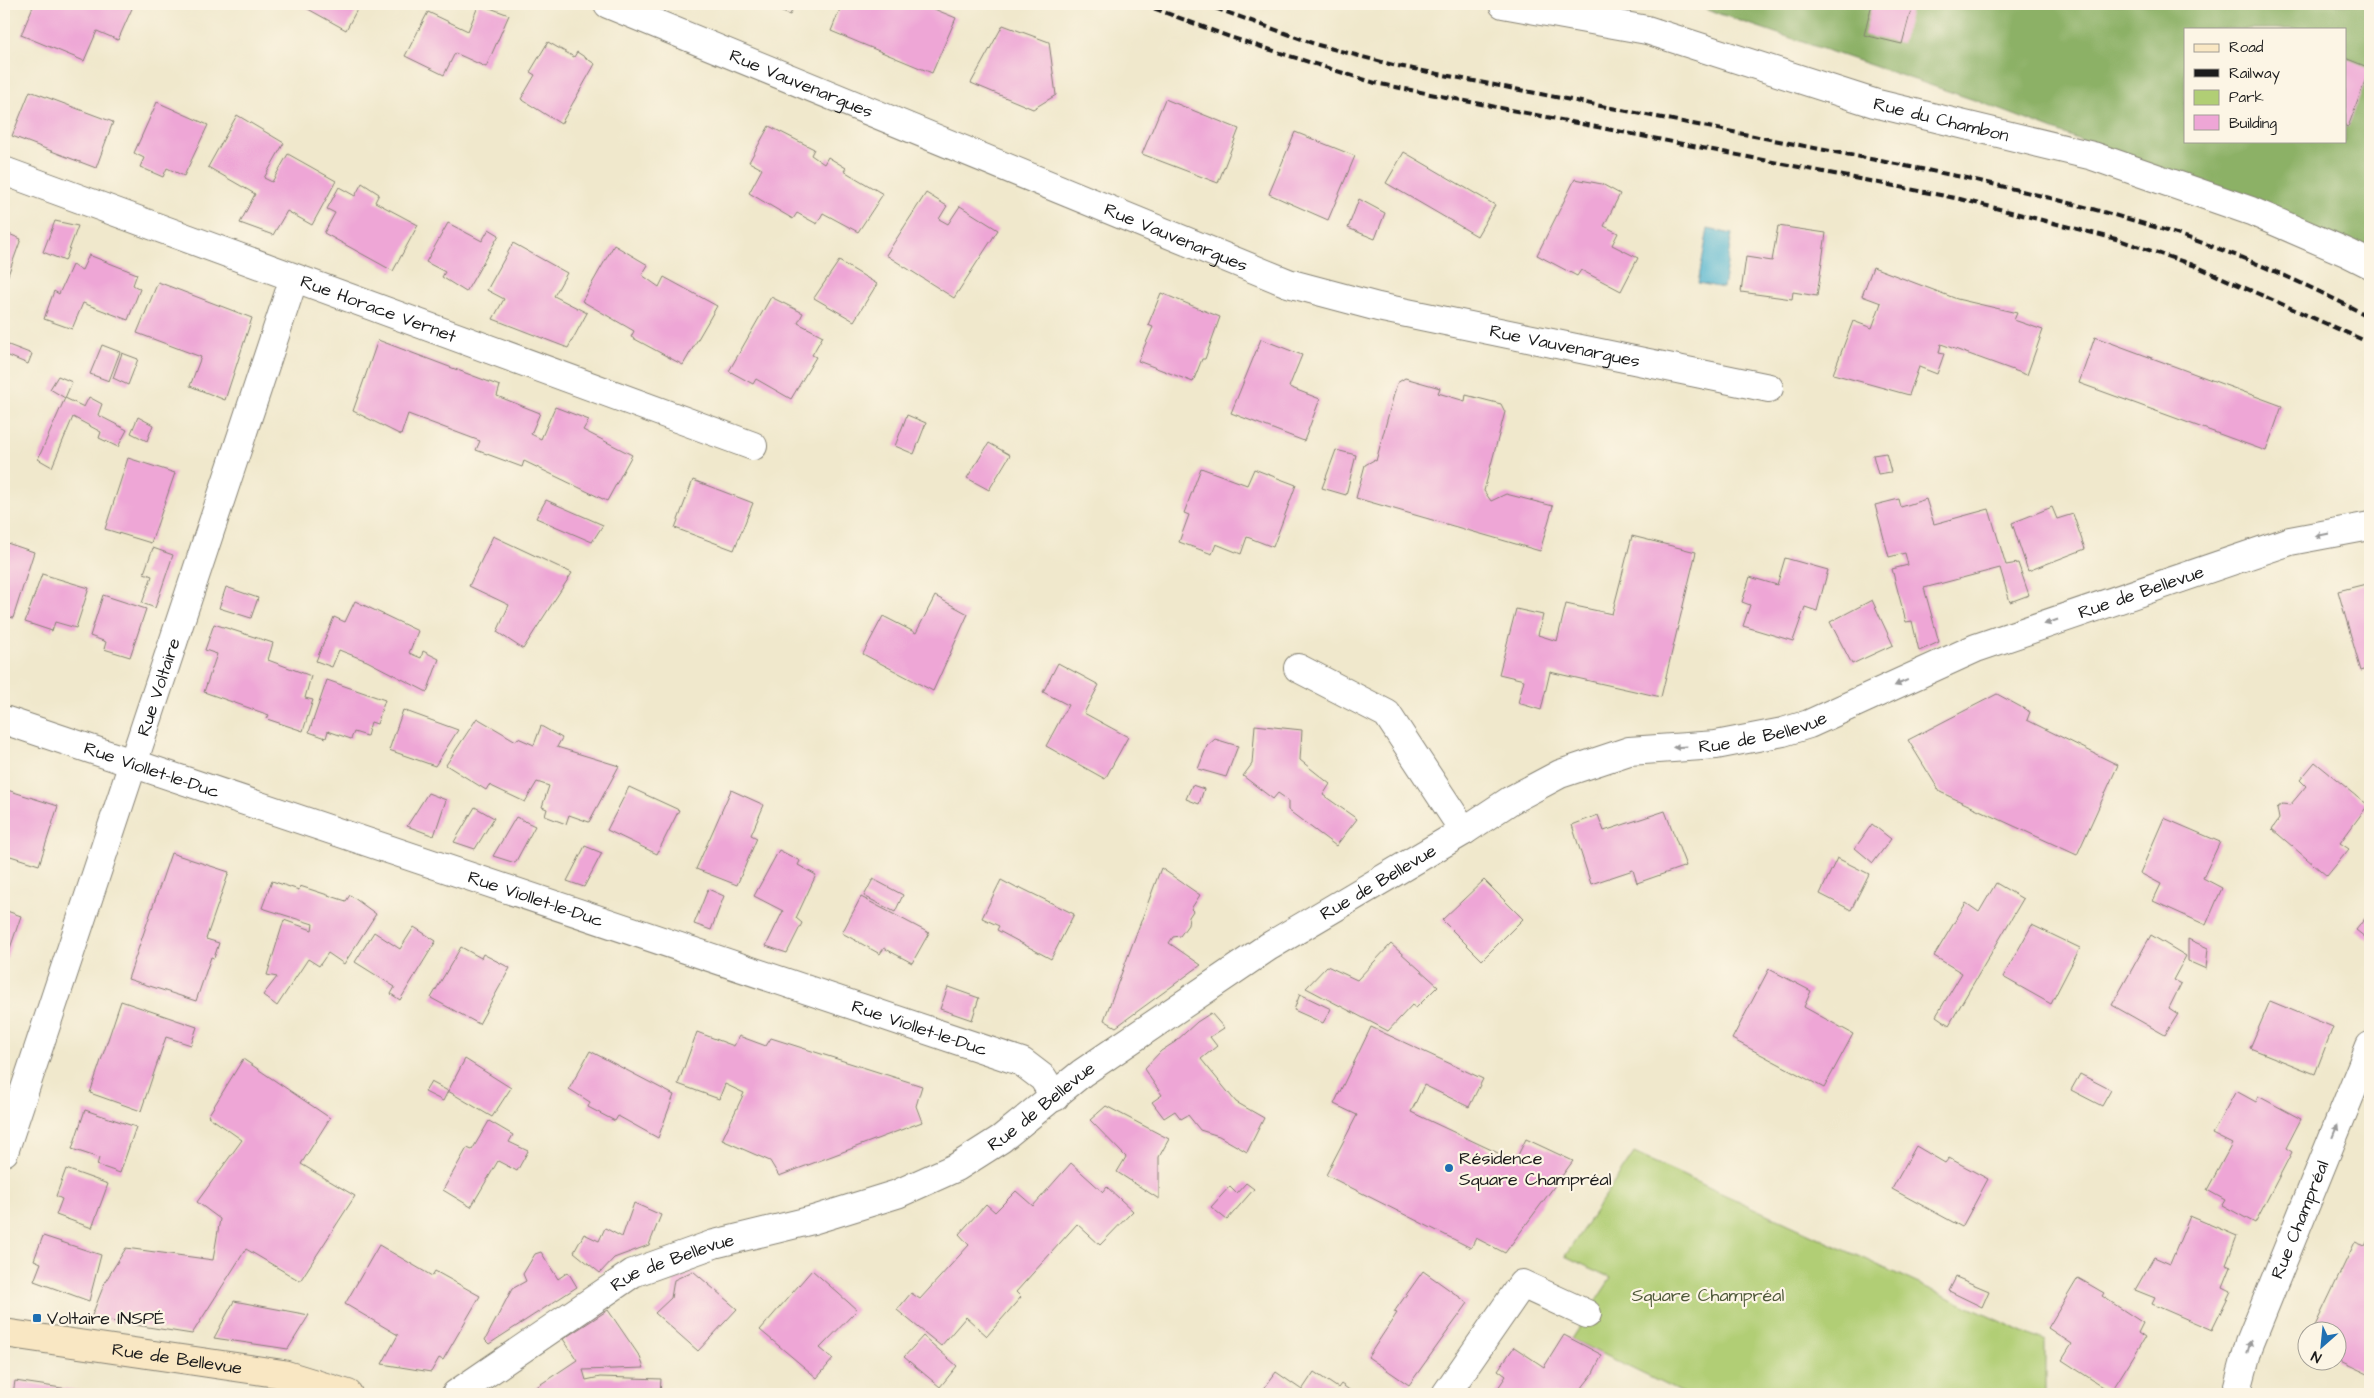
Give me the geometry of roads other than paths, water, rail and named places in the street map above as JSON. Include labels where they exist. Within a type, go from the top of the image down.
[{"type":"main road","name":"Rue de Bellevue","points":[[4,1334],[283,1374],[348,1394]]},
{"type":"street","name":"Rue Vauvenargues","points":[[608,4],[1288,284],[1378,307],[1769,388]]},
{"type":"street","name":"Rue du Chambon","points":[[1503,4],[1646,30],[1874,103],[2093,156],[2251,212],[2348,252],[2370,264]]},
{"type":"street","name":"Rue Horace Vernet","points":[[4,171],[753,446]]},
{"type":"street","name":"Rue Voltaire","points":[[4,1152],[294,278]]},
{"type":"street","name":"Rue de Bellevue","points":[[456,1394],[633,1273],[714,1244],[813,1220],[897,1194],[957,1166],[1001,1139],[1055,1097],[1082,1073],[1268,947],[1464,831],[1511,800],[1560,774],[1629,751],[1716,744],[1792,730],[1976,648],[2290,541],[2370,526]]},
{"type":"street","points":[[1298,668],[1387,714],[1464,831]]},
{"type":"street","name":"Rue Viollet-le-Duc","points":[[4,720],[1022,1062],[1043,1078],[1055,1097]]},
{"type":"street","name":"Rue Champréal","points":[[2236,1394],[2250,1342],[2270,1290],[2370,1046]]},
{"type":"street","points":[[1446,1394],[1522,1284],[1587,1314]]},
{"type":"water","points":[[1708,229],[1732,234],[1723,288],[1698,283]]},
{"type":"railway","points":[[1143,4],[1230,37],[1375,83],[1960,199],[2116,239],[2193,265],[2370,343]]},
{"type":"railway","points":[[1204,4],[1318,45],[1393,65],[1967,178],[2073,204],[2143,223],[2211,246],[2293,279],[2370,317]]},
{"type":"place","name":"Résidence Square Champréal","points":[[1449,1168]]},
{"type":"place","name":"Voltaire INSPÉ","points":[[37,1318]]},
{"type":"park label","name":"Square Champréal","points":[[1708,1295]]}]
